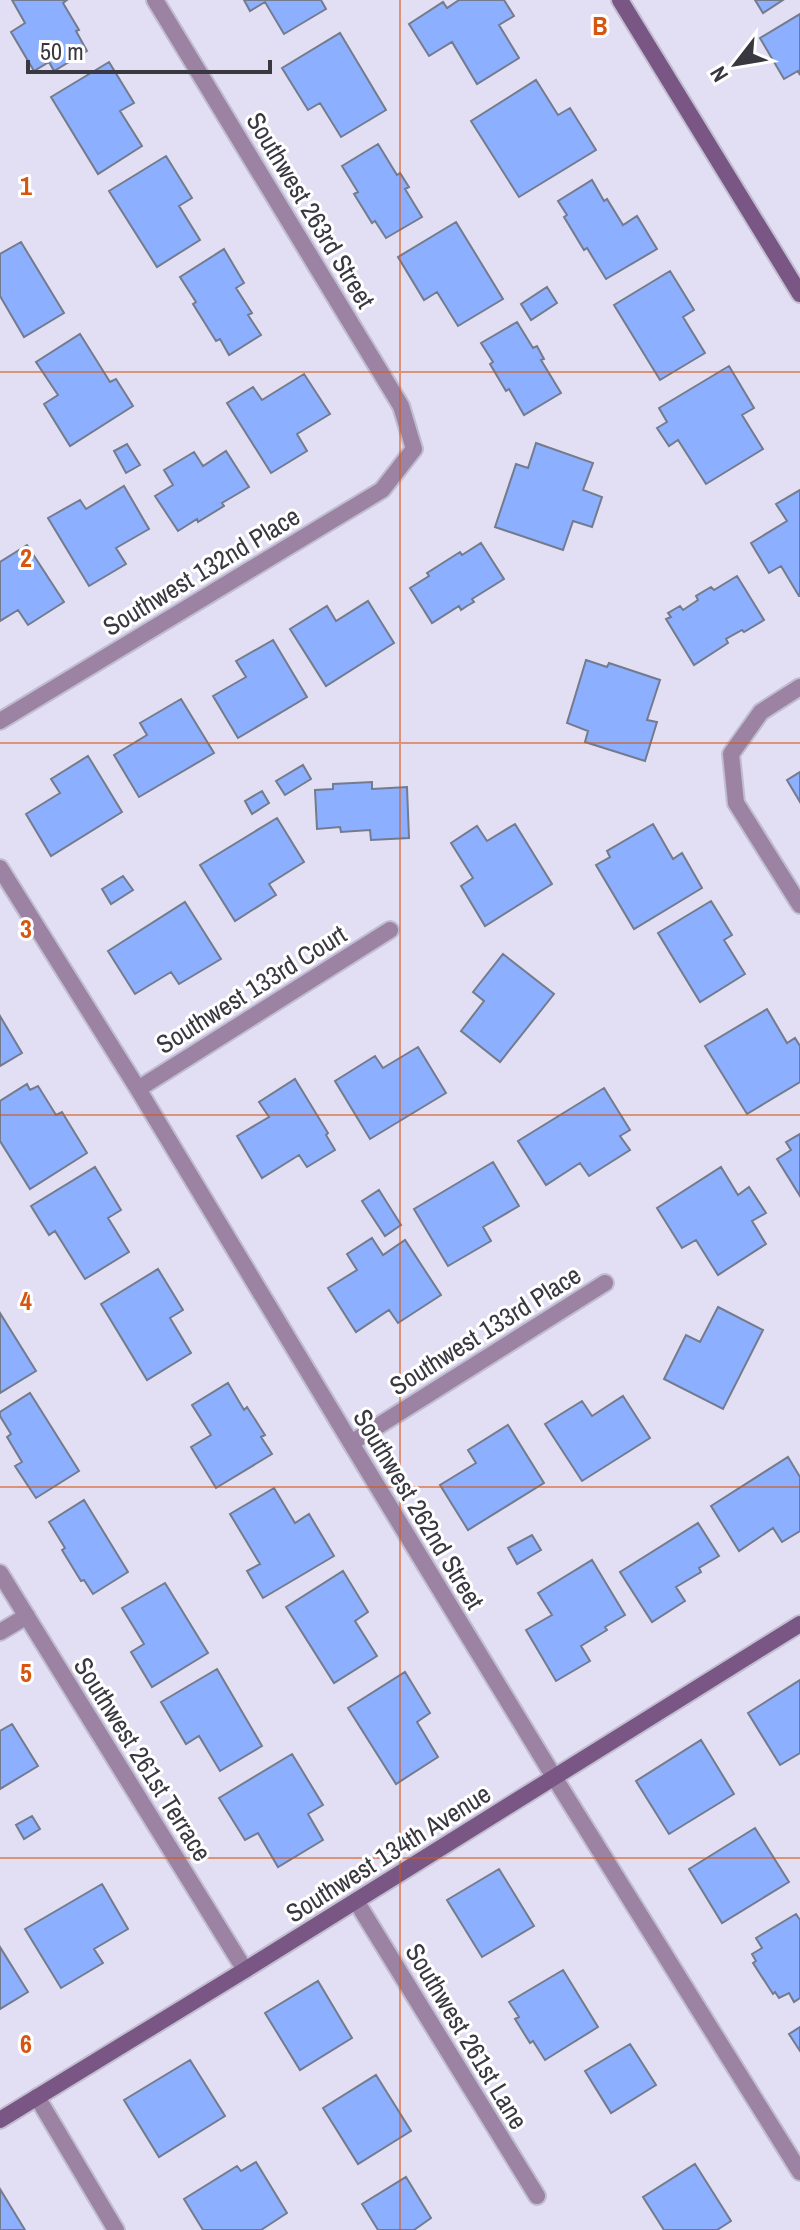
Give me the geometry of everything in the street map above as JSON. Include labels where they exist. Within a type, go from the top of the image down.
[{"type":"street","name":"Southwest 263rd Street","points":[[155,0],[401,406],[414,449]]},
{"type":"street","points":[[620,0],[800,294]]},
{"type":"street","name":"Southwest 132nd Place","points":[[0,721],[382,490],[414,449]]},
{"type":"street","points":[[800,687],[761,712],[731,754],[736,803],[800,905]]},
{"type":"street","name":"Southwest 262nd Street","points":[[0,868],[138,1089],[554,1777],[800,2172]]},
{"type":"street","name":"Southwest 133rd Court","points":[[138,1089],[390,930]]},
{"type":"street","name":"Southwest 133rd Place","points":[[351,1443],[605,1283]]},
{"type":"street","name":"Southwest 261st Terrace","points":[[0,1573],[245,1970]]},
{"type":"street","points":[[0,1632],[27,1616]]},
{"type":"street","name":"Southwest 134th Avenue","points":[[0,2120],[800,1624]]},
{"type":"street","name":"Southwest 261st Lane","points":[[356,1901],[537,2196]]},
{"type":"street","points":[[37,2097],[116,2230]]},
{"type":"building","points":[[12,0],[67,0],[63,3],[87,51],[54,71],[49,62],[34,71],[11,32],[25,23]]},
{"type":"building","points":[[244,0],[321,0],[326,9],[284,34],[265,2],[250,11]]},
{"type":"building","points":[[459,0],[504,0],[514,16],[499,25],[519,58],[477,84],[452,42],[429,56],[409,24],[443,2],[447,8]]},
{"type":"building","points":[[755,0],[783,0],[763,13]]},
{"type":"building","points":[[800,14],[800,75],[798,71],[784,79],[760,38]]},
{"type":"building","points":[[340,33],[386,110],[341,137],[320,103],[308,110],[282,68]]},
{"type":"building","points":[[109,62],[134,103],[120,111],[142,146],[98,174],[51,97]]},
{"type":"building","points":[[536,80],[558,115],[570,108],[596,150],[519,197],[471,121]]},
{"type":"building","points":[[378,144],[397,175],[400,173],[409,187],[405,189],[422,217],[386,238],[375,221],[372,223],[354,194],[358,192],[342,166]]},
{"type":"building","points":[[166,156],[192,198],[179,206],[200,240],[157,267],[109,191]]},
{"type":"building","points":[[592,180],[623,225],[637,216],[657,249],[606,279],[587,248],[584,250],[558,201]]},
{"type":"building","points":[[456,222],[503,299],[458,326],[437,292],[424,300],[398,257]]},
{"type":"building","points":[[21,242],[64,313],[24,337],[0,296],[0,254]]},
{"type":"building","points":[[224,249],[244,283],[236,288],[261,335],[229,355],[220,339],[216,341],[180,277]]},
{"type":"building","points":[[670,271],[694,310],[683,317],[705,353],[660,380],[614,305]]},
{"type":"building","points":[[547,287],[557,303],[531,320],[521,304]]},
{"type":"building","points":[[517,322],[533,348],[537,346],[544,359],[541,360],[561,393],[524,415],[509,389],[506,391],[481,343]]},
{"type":"building","points":[[80,334],[110,382],[116,379],[133,406],[70,446],[44,404],[58,395],[36,362]]},
{"type":"building","points":[[729,366],[754,408],[742,415],[763,449],[706,484],[678,440],[669,446],[657,428],[667,422],[659,408]]},
{"type":"building","points":[[304,374],[330,414],[297,434],[307,451],[271,473],[227,403],[253,387],[262,400]]},
{"type":"building","points":[[536,443],[593,463],[583,490],[602,497],[592,527],[573,521],[563,550],[495,527],[516,464],[528,468]]},
{"type":"building","points":[[127,444],[140,465],[126,473],[114,451]]},
{"type":"building","points":[[226,451],[249,487],[222,503],[224,506],[178,531],[155,496],[173,485],[164,470],[194,452],[203,466]]},
{"type":"building","points":[[124,486],[149,529],[116,548],[126,564],[89,586],[48,518],[80,500],[86,509]]},
{"type":"building","points":[[800,490],[799,596],[781,566],[769,573],[751,543],[787,521],[776,504]]},
{"type":"building","points":[[481,543],[504,579],[472,599],[474,602],[461,610],[459,606],[432,623],[410,588],[460,552],[462,555]]},
{"type":"building","points":[[27,545],[64,602],[28,625],[18,610],[0,621],[0,562]]},
{"type":"building","points":[[737,576],[764,620],[726,639],[728,643],[694,665],[666,619],[671,617],[668,613],[680,606],[683,610],[698,600],[696,596],[711,587],[714,590]]},
{"type":"building","points":[[368,601],[394,643],[326,686],[290,629],[327,606],[336,621]]},
{"type":"building","points":[[273,640],[307,697],[238,738],[213,696],[246,677],[236,661]]},
{"type":"building","points":[[586,660],[607,667],[609,663],[660,680],[647,720],[657,722],[645,761],[585,742],[588,731],[567,723]]},
{"type":"building","points":[[181,699],[214,753],[139,797],[114,755],[147,735],[140,723]]},
{"type":"building","points":[[88,756],[122,812],[51,856],[26,814],[60,793],[51,779]]},
{"type":"building","points":[[303,765],[311,779],[285,795],[276,781]]},
{"type":"building","points":[[800,772],[800,802],[787,780]]},
{"type":"building","points":[[372,782],[372,789],[407,787],[409,838],[371,840],[370,830],[341,832],[340,827],[317,829],[315,790],[333,789],[333,784]]},
{"type":"building","points":[[262,791],[269,803],[252,814],[245,801]]},
{"type":"building","points":[[277,818],[304,862],[269,884],[276,895],[235,921],[200,865]]},
{"type":"building","points":[[515,824],[552,884],[485,926],[461,886],[473,878],[451,843],[477,826],[487,841]]},
{"type":"building","points":[[653,824],[673,859],[682,853],[702,888],[634,929],[596,865],[610,857],[607,851]]},
{"type":"building","points":[[123,876],[133,890],[111,904],[102,889]]},
{"type":"building","points":[[711,901],[732,935],[724,940],[745,974],[700,1002],[658,933]]},
{"type":"building","points":[[185,902],[221,959],[179,984],[171,972],[135,994],[108,951]]},
{"type":"building","points":[[503,954],[554,994],[500,1062],[461,1031],[484,1001],[473,992]]},
{"type":"building","points":[[767,1009],[787,1043],[795,1038],[800,1046],[800,1082],[747,1114],[705,1046]]},
{"type":"building","points":[[0,1016],[22,1053],[0,1066]]},
{"type":"building","points":[[418,1047],[446,1093],[370,1139],[335,1081],[375,1056],[383,1068]]},
{"type":"building","points":[[295,1079],[335,1150],[307,1167],[299,1155],[262,1178],[237,1136],[269,1117],[259,1102]]},
{"type":"building","points":[[27,1084],[30,1090],[38,1086],[56,1115],[62,1112],[87,1153],[30,1189],[0,1141],[0,1101]]},
{"type":"building","points":[[604,1088],[630,1130],[620,1136],[630,1150],[589,1176],[580,1163],[546,1185],[518,1141]]},
{"type":"building","points":[[800,1134],[800,1196],[777,1159],[791,1150],[786,1142]]},
{"type":"building","points":[[493,1162],[519,1206],[483,1227],[491,1241],[448,1266],[414,1209]]},
{"type":"building","points":[[95,1167],[121,1210],[108,1218],[129,1252],[85,1279],[55,1231],[49,1235],[31,1206]]},
{"type":"building","points":[[721,1167],[738,1195],[749,1187],[766,1213],[752,1221],[766,1244],[718,1275],[696,1240],[682,1248],[657,1208]]},
{"type":"building","points":[[379,1190],[401,1225],[385,1236],[362,1201]]},
{"type":"building","points":[[372,1238],[383,1255],[405,1240],[441,1295],[398,1323],[389,1310],[356,1332],[328,1288],[357,1270],[347,1254]]},
{"type":"building","points":[[158,1269],[183,1310],[170,1318],[191,1353],[147,1380],[101,1304]]},
{"type":"building","points":[[718,1307],[763,1330],[723,1409],[664,1379],[686,1335],[700,1342]]},
{"type":"building","points":[[0,1313],[36,1371],[0,1393]]},
{"type":"building","points":[[228,1383],[244,1410],[247,1407],[265,1435],[261,1437],[272,1454],[216,1488],[191,1447],[211,1435],[192,1405]]},
{"type":"building","points":[[30,1393],[79,1471],[36,1498],[15,1466],[22,1462],[7,1437],[11,1434],[0,1416],[0,1412]]},
{"type":"building","points":[[623,1396],[650,1438],[582,1481],[545,1424],[582,1401],[592,1416]]},
{"type":"building","points":[[508,1425],[544,1483],[468,1530],[440,1485],[476,1463],[468,1450]]},
{"type":"building","points":[[788,1457],[800,1477],[800,1531],[782,1542],[773,1528],[739,1551],[711,1506]]},
{"type":"building","points":[[274,1488],[295,1523],[309,1514],[334,1556],[263,1598],[247,1571],[260,1564],[230,1514]]},
{"type":"building","points":[[84,1500],[128,1572],[93,1594],[62,1550],[65,1548],[49,1522]]},
{"type":"building","points":[[698,1523],[719,1556],[699,1568],[701,1572],[676,1587],[685,1601],[652,1622],[620,1572]]},
{"type":"building","points":[[532,1535],[541,1550],[517,1564],[508,1548]]},
{"type":"building","points":[[592,1560],[625,1615],[581,1646],[590,1661],[556,1681],[526,1630],[552,1615],[538,1593]]},
{"type":"building","points":[[343,1571],[368,1612],[355,1621],[377,1656],[334,1683],[286,1607]]},
{"type":"building","points":[[165,1583],[208,1653],[152,1687],[131,1652],[144,1644],[122,1608]]},
{"type":"building","points":[[217,1669],[262,1746],[220,1771],[199,1736],[186,1744],[161,1702]]},
{"type":"building","points":[[405,1672],[430,1713],[417,1722],[438,1757],[396,1784],[348,1708]]},
{"type":"building","points":[[800,1680],[800,1753],[780,1765],[748,1713]]},
{"type":"building","points":[[12,1724],[38,1766],[0,1789],[0,1731]]},
{"type":"building","points":[[701,1740],[734,1794],[669,1834],[636,1781]]},
{"type":"building","points":[[292,1754],[323,1805],[308,1814],[323,1840],[278,1867],[258,1833],[245,1840],[219,1798]]},
{"type":"building","points":[[32,1816],[40,1829],[24,1839],[16,1825]]},
{"type":"building","points":[[755,1828],[789,1882],[722,1923],[689,1869]]},
{"type":"building","points":[[499,1869],[534,1926],[482,1957],[447,1900]]},
{"type":"building","points":[[102,1884],[128,1929],[94,1949],[103,1963],[61,1988],[25,1929]]},
{"type":"building","points":[[796,1914],[800,1920],[800,1998],[794,2002],[789,1993],[779,1998],[775,1992],[773,1994],[753,1963],[756,1961],[752,1954],[762,1948],[756,1938]]},
{"type":"building","points":[[0,1947],[28,1992],[0,2009]]},
{"type":"building","points":[[563,1970],[598,2027],[545,2060],[515,2019],[519,2017],[509,2002]]},
{"type":"building","points":[[318,1981],[352,2038],[300,2070],[265,2013]]},
{"type":"building","points":[[800,2027],[800,2051],[789,2034]]},
{"type":"building","points":[[630,2044],[656,2085],[611,2113],[585,2071]]},
{"type":"building","points":[[190,2060],[225,2116],[159,2157],[124,2100]]},
{"type":"building","points":[[376,2075],[411,2131],[358,2164],[323,2108]]},
{"type":"building","points":[[256,2162],[287,2213],[261,2230],[203,2230],[184,2199],[237,2166],[241,2171]]},
{"type":"building","points":[[695,2164],[731,2221],[717,2230],[664,2230],[643,2197]]},
{"type":"building","points":[[406,2177],[431,2218],[414,2230],[378,2230],[362,2204]]},
{"type":"building","points":[[0,2189],[25,2230],[0,2230]]}]
